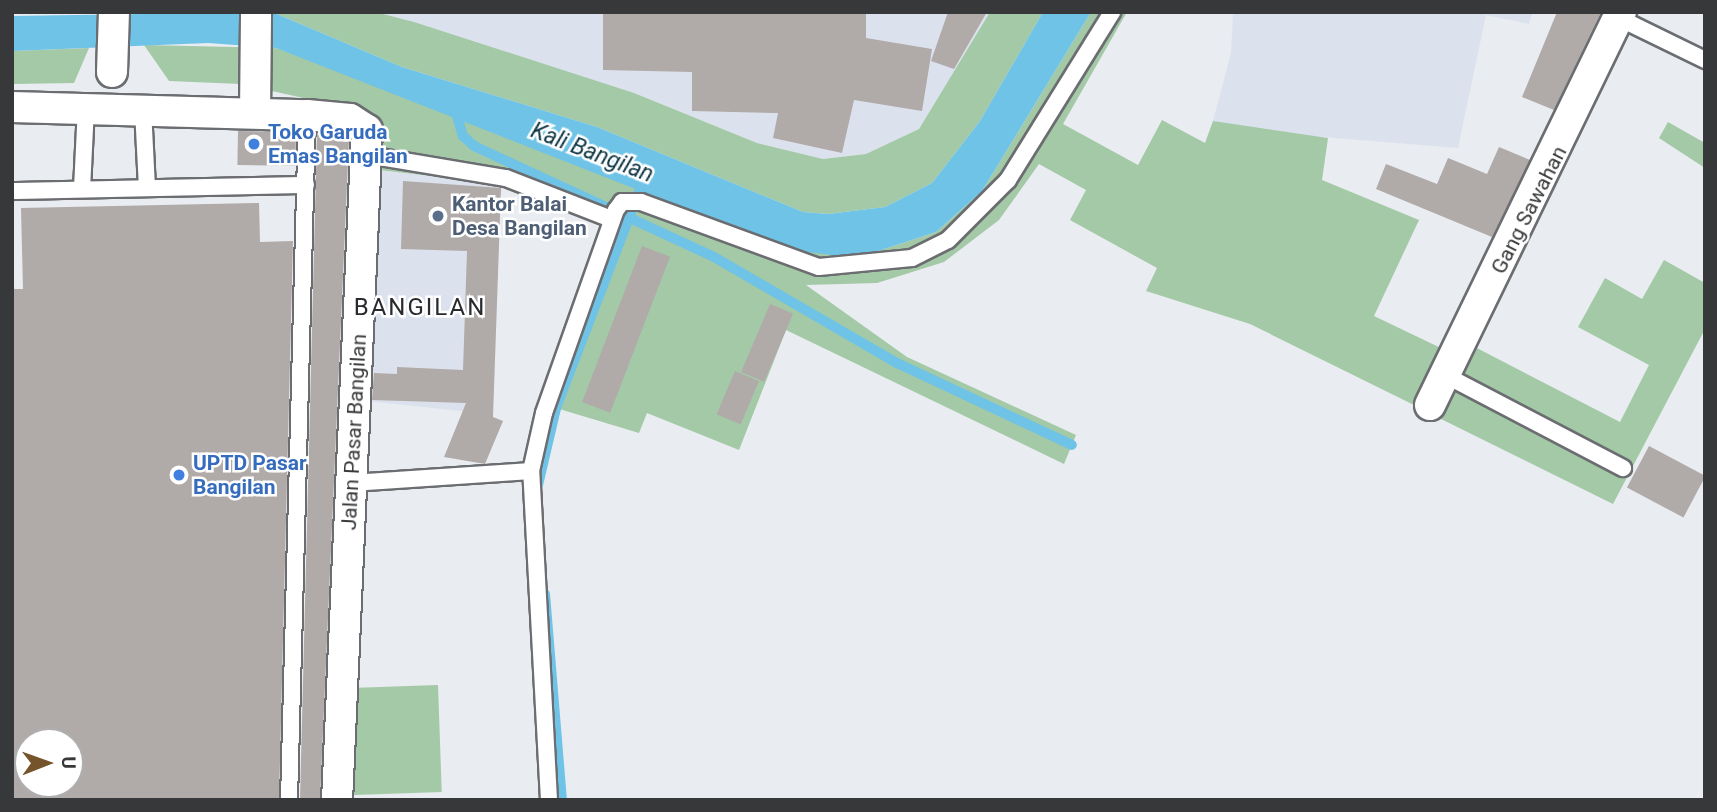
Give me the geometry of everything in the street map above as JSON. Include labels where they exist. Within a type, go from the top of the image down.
[{"type":"street","points":[[86,108],[96,84],[112,64],[114,12]]},
{"type":"street","points":[[255,113],[256,12]]},
{"type":"street","name":"Gang Sawahan","points":[[1430,405],[1620,15]]},
{"type":"street","points":[[112,64],[134,88],[143,109]]},
{"type":"street","name":"Jalan Pasar Bangilan","points":[[12,107],[307,115],[359,121],[367,130],[368,155],[337,800]]},
{"type":"lane","points":[[549,800],[531,471],[544,413],[611,219],[631,200],[806,265],[853,268],[912,258],[948,240],[1008,180],[1112,12]]},
{"type":"lane","points":[[1620,15],[1705,60]]},
{"type":"lane","points":[[82,189],[86,108]]},
{"type":"lane","points":[[143,109],[147,187]]},
{"type":"lane","points":[[289,800],[307,115]]},
{"type":"lane","points":[[368,155],[506,178],[611,219]]},
{"type":"lane","points":[[12,191],[306,185]]},
{"type":"lane","points":[[1445,375],[1623,468]]},
{"type":"lane","points":[[352,483],[531,471]]},
{"type":"shaded area","points":[[375,12],[990,12],[919,129],[866,154],[823,159],[757,143],[634,93]]},
{"type":"shaded area","points":[[1233,12],[1533,12],[1529,24],[1486,15],[1458,148],[1272,133],[1213,121],[1231,53]]},
{"type":"shaded area","points":[[378,170],[502,183],[478,413],[354,400]]},
{"type":"green space","points":[[272,12],[375,12],[414,22],[634,93],[757,143],[823,159],[866,154],[919,129],[990,12],[1043,12],[980,121],[932,183],[885,207],[828,214],[803,212],[597,127],[402,67]]},
{"type":"green space","points":[[1091,12],[1127,12],[1063,124],[1138,165],[1162,120],[1205,143],[1213,121],[1328,138],[1322,180],[1419,220],[1374,316],[1445,350],[1416,406],[1250,324],[1146,291],[1157,268],[1070,220],[1086,190],[1039,164],[999,220],[944,262],[877,283],[806,285],[907,357],[1076,435],[1064,464],[786,330],[739,450],[647,413],[639,433],[556,408],[625,228],[502,184],[379,170],[357,110],[241,84],[169,81],[144,45],[276,48],[857,258],[936,232],[982,191]]},
{"type":"green space","points":[[89,48],[74,83],[12,84],[12,51]]},
{"type":"green space","points":[[1668,122],[1705,143],[1705,168],[1659,138]]},
{"type":"green space","points":[[1664,260],[1705,283],[1705,329],[1613,504],[1435,416],[1471,345],[1620,422],[1649,365],[1578,327],[1605,278],[1642,299]]},
{"type":"green space","points":[[438,685],[442,792],[340,795],[336,689]]},
{"type":"water","name":"Kali Bangilan","points":[[272,12],[402,67],[597,127],[803,212],[828,214],[885,207],[932,183],[980,121],[1043,12],[1091,12],[982,191],[936,232],[857,258],[791,250],[276,48],[208,43],[12,51],[12,16]]},
{"type":"building","points":[[603,12],[866,12],[866,38],[932,49],[922,111],[854,100],[842,153],[773,138],[778,113],[692,111],[692,72],[603,70]]},
{"type":"building","points":[[948,12],[987,12],[954,69],[931,61]]},
{"type":"building","points":[[1557,12],[1601,12],[1554,110],[1522,97]]},
{"type":"building","points":[[238,131],[296,132],[295,166],[237,165]]},
{"type":"building","points":[[317,134],[349,139],[320,800],[300,800]]},
{"type":"building","points":[[1499,147],[1530,160],[1492,237],[1376,189],[1386,164],[1437,184],[1448,158],[1487,174]]},
{"type":"building","points":[[403,181],[501,188],[493,417],[503,421],[485,464],[444,457],[466,403],[372,400],[374,373],[397,374],[397,367],[463,370],[467,251],[401,249]]},
{"type":"building","name":"UPTD Pasar Bangilan","points":[[259,203],[260,242],[293,241],[279,800],[12,800],[12,289],[23,289],[21,208]]},
{"type":"building","points":[[642,246],[670,257],[610,413],[582,402]]},
{"type":"building","points":[[770,304],[793,314],[764,382],[741,372]]},
{"type":"building","points":[[735,371],[759,381],[741,424],[717,414]]},
{"type":"building","points":[[1649,446],[1705,476],[1683,518],[1627,487]]},
{"type":"waterway","points":[[454,105],[463,136],[474,146],[714,257],[897,363],[1072,445]]},
{"type":"waterway","name":"Kali Bangilan","points":[[538,485],[556,408],[644,179]]},
{"type":"waterway","points":[[545,594],[562,800]]},
{"type":"place","name":"Toko Garuda Emas Bangilan","points":[[254,144]]},
{"type":"place","name":"Kantor Balai Desa Bangilan","points":[[438,216]]},
{"type":"place","name":"UPTD Pasar Bangilan","points":[[179,475]]},
{"type":"district","name":"BANGILAN","points":[[420,308]]}]
